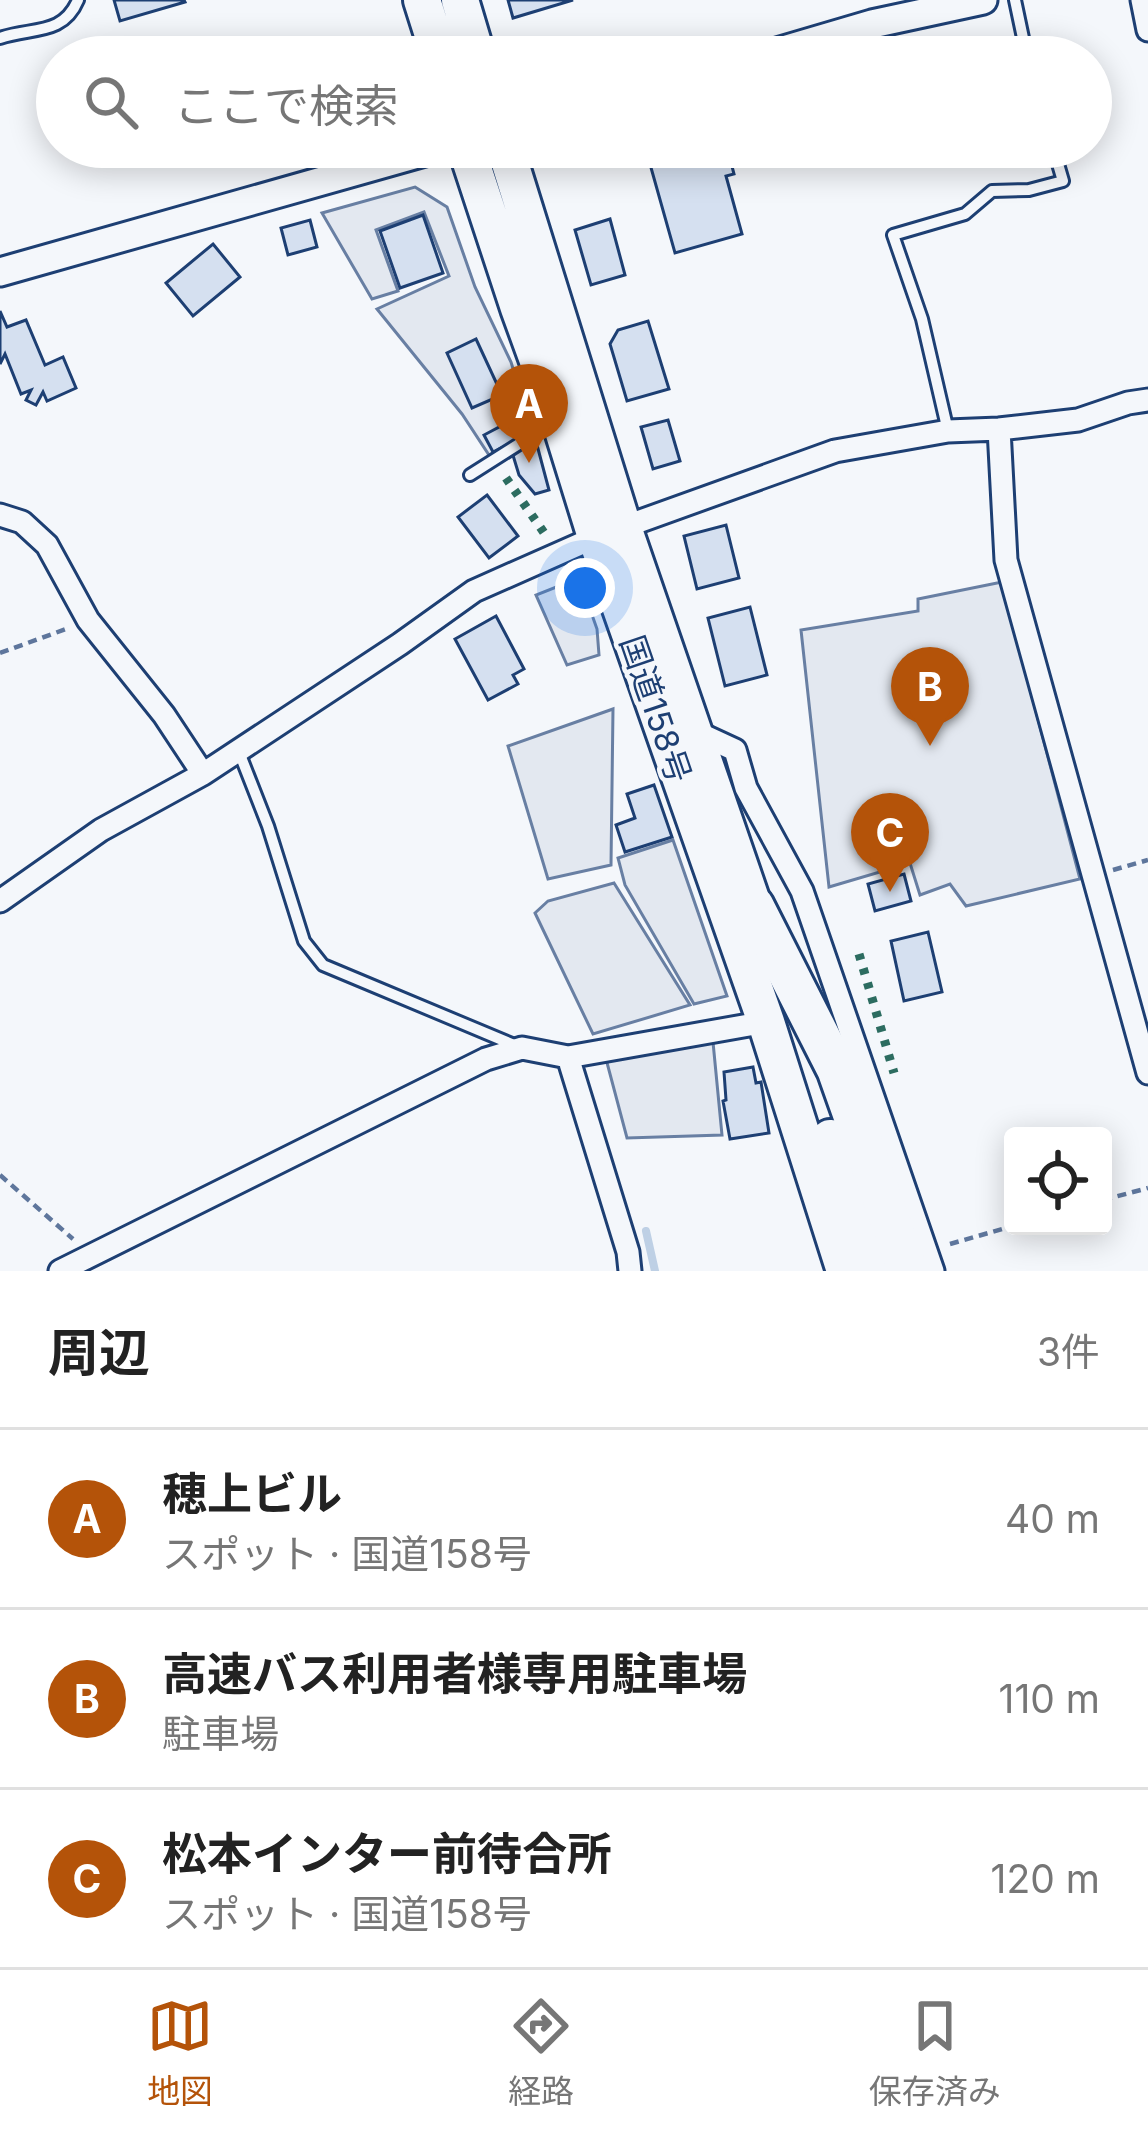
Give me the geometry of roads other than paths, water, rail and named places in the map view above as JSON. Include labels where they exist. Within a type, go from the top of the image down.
[{"type":"highway","points":[[422,0],[433,36]]},
{"type":"highway","points":[[460,0],[471,36]]},
{"type":"highway","name":"国道158号","points":[[473,168],[561,424],[693,730],[873,1271]]},
{"type":"highway","name":"国道158号","points":[[511,168],[610,533],[845,1271]]},
{"type":"highway","points":[[754,906],[837,1070],[923,1264]]},
{"type":"street","points":[[831,36],[983,0]]},
{"type":"street","points":[[1142,0],[1148,30]]},
{"type":"street","points":[[0,272],[368,168]]},
{"type":"street","points":[[0,901],[101,830],[203,774],[474,591],[610,533],[835,451],[948,431],[1078,420],[1148,400]]},
{"type":"street","points":[[999,429],[1006,560],[1148,1073]]},
{"type":"street","points":[[0,515],[22,522],[47,545],[88,620],[164,715],[203,774]]},
{"type":"street","points":[[693,730],[734,750],[746,788],[802,891],[923,1264]]},
{"type":"street","points":[[60,1271],[486,1059],[522,1048],[568,1057],[766,1022]]},
{"type":"street","points":[[568,1057],[630,1271]]},
{"type":"lane","points":[[0,38],[43,30],[68,19],[78,0]]},
{"type":"lane","points":[[1015,0],[1023,36]]},
{"type":"lane","points":[[948,431],[922,319],[893,235],[965,214],[992,191],[1029,190],[1064,181],[1060,168]]},
{"type":"lane","points":[[470,475],[541,430],[561,424]]},
{"type":"lane","points":[[238,751],[268,826],[304,941],[323,965],[522,1048]]},
{"type":"waterway","points":[[646,1231],[655,1271]]},
{"type":"place","name":"穂上ビル","points":[[529,463]]},
{"type":"place","name":"高速バス利用者様専用駐車場","points":[[930,746]]},
{"type":"place","name":"松本インター前待合所","points":[[890,892]]}]
